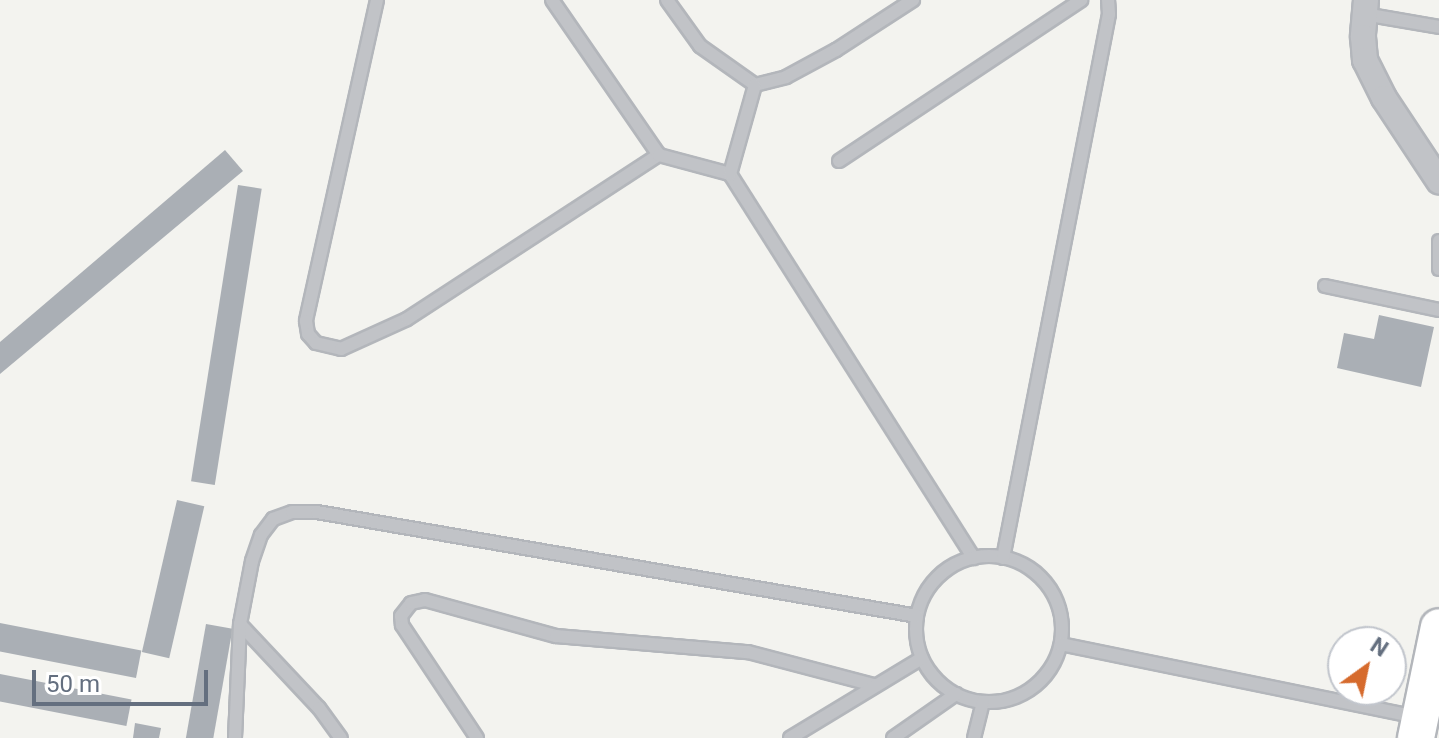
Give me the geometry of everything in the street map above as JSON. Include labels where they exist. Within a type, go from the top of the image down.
[{"type":"street","points":[[1365,7],[1365,60],[1373,79],[1439,181]]},
{"type":"street","points":[[1419,728],[1439,627]]},
{"type":"lane","points":[[377,0],[306,321],[308,334],[316,343],[341,349],[407,319],[659,155]]},
{"type":"lane","points":[[552,0],[659,155],[730,174],[974,558]]},
{"type":"lane","points":[[667,0],[700,46],[755,85],[786,77],[836,50],[913,0]]},
{"type":"lane","points":[[839,161],[1081,0]]},
{"type":"lane","points":[[1003,558],[1109,14],[1108,0]]},
{"type":"lane","points":[[1365,7],[1439,27]]},
{"type":"lane","points":[[730,174],[755,85]]},
{"type":"lane","points":[[1439,241],[1439,269]]},
{"type":"lane","points":[[1325,286],[1439,310]]},
{"type":"lane","points":[[235,738],[240,624],[252,561],[261,535],[273,519],[292,512],[317,512],[917,616]]},
{"type":"lane","points":[[974,558],[1003,558],[1024,566],[1042,580],[1055,599],[1061,621],[1061,644],[1047,672],[1024,693],[1004,701],[983,702],[956,694],[936,679],[922,658],[916,637],[917,616],[924,596],[936,578],[953,565],[974,558]]},
{"type":"lane","points":[[477,738],[402,625],[404,610],[417,600],[556,636],[748,652],[874,685]]},
{"type":"lane","points":[[240,624],[319,708],[341,738]]},
{"type":"lane","points":[[1061,644],[1419,728]]},
{"type":"lane","points":[[790,738],[922,658]]},
{"type":"lane","points":[[893,738],[956,694]]},
{"type":"lane","points":[[974,738],[983,702]]},
{"type":"building","points":[[225,150],[243,171],[0,374],[0,342]]},
{"type":"building","points":[[238,185],[262,189],[215,485],[191,481]]},
{"type":"building","points":[[1379,315],[1434,327],[1421,387],[1337,368],[1344,333],[1374,339]]},
{"type":"building","points":[[177,500],[204,506],[169,658],[142,652]]},
{"type":"building","points":[[0,623],[141,650],[136,678],[0,652]]},
{"type":"building","points":[[206,624],[233,629],[213,738],[186,738]]},
{"type":"building","points":[[0,674],[132,700],[126,726],[0,702]]},
{"type":"building","points":[[135,723],[161,728],[159,738],[133,738]]}]
